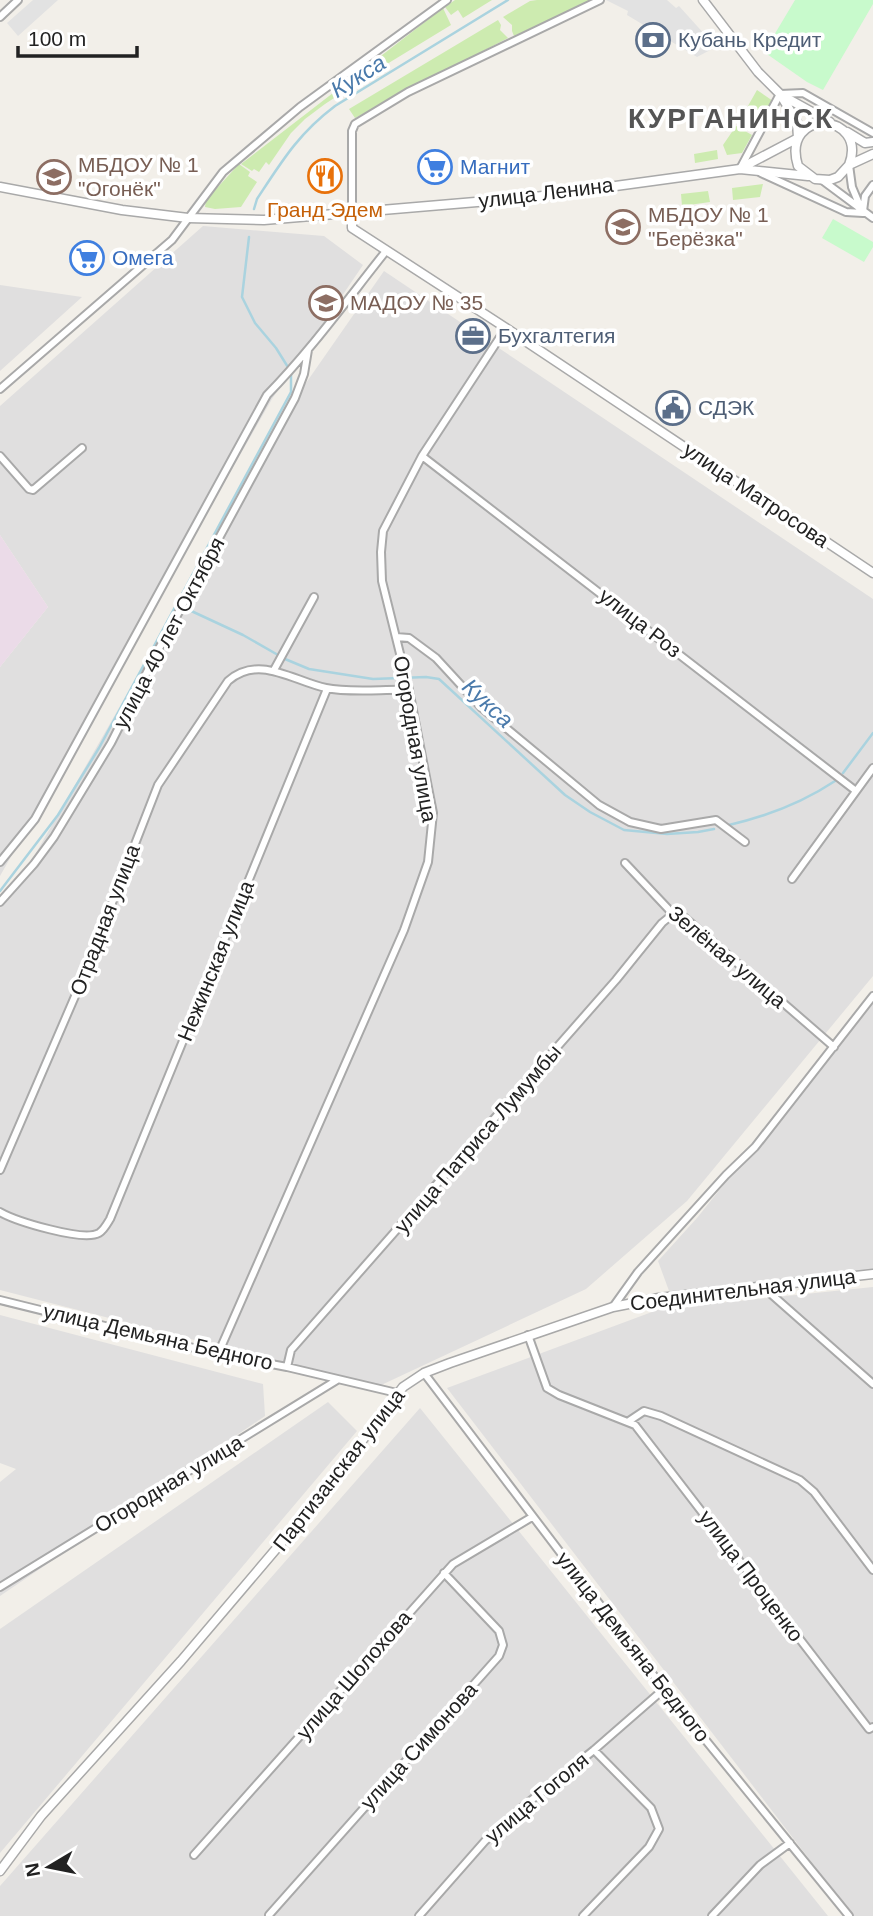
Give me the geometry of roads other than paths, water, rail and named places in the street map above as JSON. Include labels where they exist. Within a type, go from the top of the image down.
[{"type":"street","points":[[0,17],[18,0]]},
{"type":"street","points":[[0,389],[172,240],[223,172],[300,107],[447,0]]},
{"type":"street","points":[[0,187],[122,210],[188,218],[264,220],[352,213],[352,131],[355,124],[408,92],[600,0]]},
{"type":"street","points":[[704,0],[758,72],[780,94],[797,122],[798,138],[795,147],[798,166],[808,176],[822,180],[873,218]]},
{"type":"street","points":[[780,94],[803,93],[873,133]]},
{"type":"street","points":[[780,94],[865,143],[873,142]]},
{"type":"street","points":[[740,169],[780,94]]},
{"type":"street","points":[[798,138],[809,127],[824,123],[839,127],[852,144],[849,165],[838,177],[822,180]]},
{"type":"street","name":"улица Ленина","points":[[740,169],[798,138]]},
{"type":"street","points":[[849,165],[873,154]]},
{"type":"street","points":[[849,165],[852,187],[863,213]]},
{"type":"street","name":"улица Ленина","points":[[352,213],[535,197],[740,169],[808,176]]},
{"type":"street","points":[[753,169],[846,212],[863,213]]},
{"type":"street","points":[[863,213],[865,196],[873,185]]},
{"type":"street","name":"улица Матросова","points":[[352,213],[352,228],[873,573]]},
{"type":"street","name":"улица 40 лет Октября","points":[[0,862],[35,819],[267,396],[290,372],[386,251]]},
{"type":"street","name":"Огородная улица","points":[[218,1354],[404,930],[428,862],[433,813],[408,687],[382,581],[383,531],[422,456],[506,328]]},
{"type":"street","name":"улица 40 лет Октября","points":[[0,902],[54,837],[111,743],[163,641],[295,398],[304,374],[308,347]]},
{"type":"street","points":[[0,456],[29,489],[33,490],[82,448]]},
{"type":"street","name":"улица Роз","points":[[422,456],[856,791]]},
{"type":"street","points":[[314,597],[274,670],[327,689],[408,687]]},
{"type":"street","points":[[396,637],[409,638],[436,658],[482,708],[600,805],[630,822],[661,829],[716,820],[745,842]]},
{"type":"street","name":"Отрадная улица","points":[[0,1170],[82,980],[158,785],[228,681],[237,673],[253,669],[274,670]]},
{"type":"street","name":"Нежинская улица","points":[[0,1212],[65,1232],[90,1236],[102,1232],[327,689]]},
{"type":"street","points":[[792,879],[873,768]]},
{"type":"street","name":"Зелёная улица","points":[[625,863],[673,914],[684,918],[834,1047]]},
{"type":"street","name":"улица Патриса Лумумбы","points":[[287,1367],[292,1350],[573,1031],[662,923],[673,914]]},
{"type":"street","points":[[612,1307],[638,1272],[755,1147],[873,996]]},
{"type":"street","name":"Соединительная улица","points":[[612,1307],[659,1298],[873,1274]]},
{"type":"street","points":[[763,1287],[873,1384]]},
{"type":"street","name":"улица Демьяна Бедного","points":[[0,1300],[218,1354],[397,1393]]},
{"type":"street","name":"Партизанская улица","points":[[0,1871],[60,1795],[181,1661],[310,1509],[397,1393],[424,1373],[612,1307]]},
{"type":"street","points":[[528,1335],[547,1388],[559,1395],[611,1416],[629,1420],[644,1411],[661,1416],[800,1480],[814,1492],[873,1570]]},
{"type":"street","name":"улица Демьяна Бедного","points":[[424,1373],[664,1689],[849,1916]]},
{"type":"street","name":"Огородная улица","points":[[0,1587],[337,1380]]},
{"type":"street","name":"улица Проценко","points":[[629,1420],[869,1729],[873,1727]]},
{"type":"street","name":"улица Шолохова","points":[[194,1855],[363,1667],[443,1573],[453,1564],[532,1517]]},
{"type":"street","name":"улица Симонова","points":[[269,1915],[499,1656],[503,1645],[499,1632],[443,1573]]},
{"type":"street","name":"улица Гоголя","points":[[419,1916],[485,1841],[664,1689]]},
{"type":"street","points":[[583,1916],[649,1847],[659,1829],[652,1808],[594,1750]]},
{"type":"street","points":[[712,1916],[760,1865],[790,1843]]},
{"type":"waterway","name":"Кукса","points":[[254,209],[257,199],[283,160],[322,116],[508,0]]},
{"type":"waterway","name":"Кукса","points":[[0,891],[58,815],[99,748],[291,392],[291,372],[276,348],[255,323],[242,297],[249,237]]},
{"type":"waterway","name":"Кукса","points":[[187,609],[309,669],[373,679],[439,679],[565,795],[624,830],[667,834],[714,829]]},
{"type":"waterway","name":"Кукса","points":[[843,773],[873,733]]},
{"type":"waterway","name":"Кукса","points":[[729,825],[784,808],[835,781]]},
{"type":"place","name":"Кубань Кредит","points":[[653,40]]},
{"type":"place","name":"Магнит","points":[[435,167]]},
{"type":"place","name":"Гранд Эдем","points":[[325,176]]},
{"type":"place","name":"МБДОУ № 1 \"Огонёк\"","points":[[54,177]]},
{"type":"place","name":"МБДОУ № 1 \"Берёзка\"","points":[[623,227]]},
{"type":"place","name":"Омега","points":[[87,258]]},
{"type":"place","name":"МАДОУ № 35","points":[[326,303]]},
{"type":"place","name":"Бухгалтегия","points":[[473,336]]},
{"type":"place","name":"СДЭК","points":[[673,408]]},
{"type":"district","name":"КУРГАНИНСК","points":[[731,118]]}]
